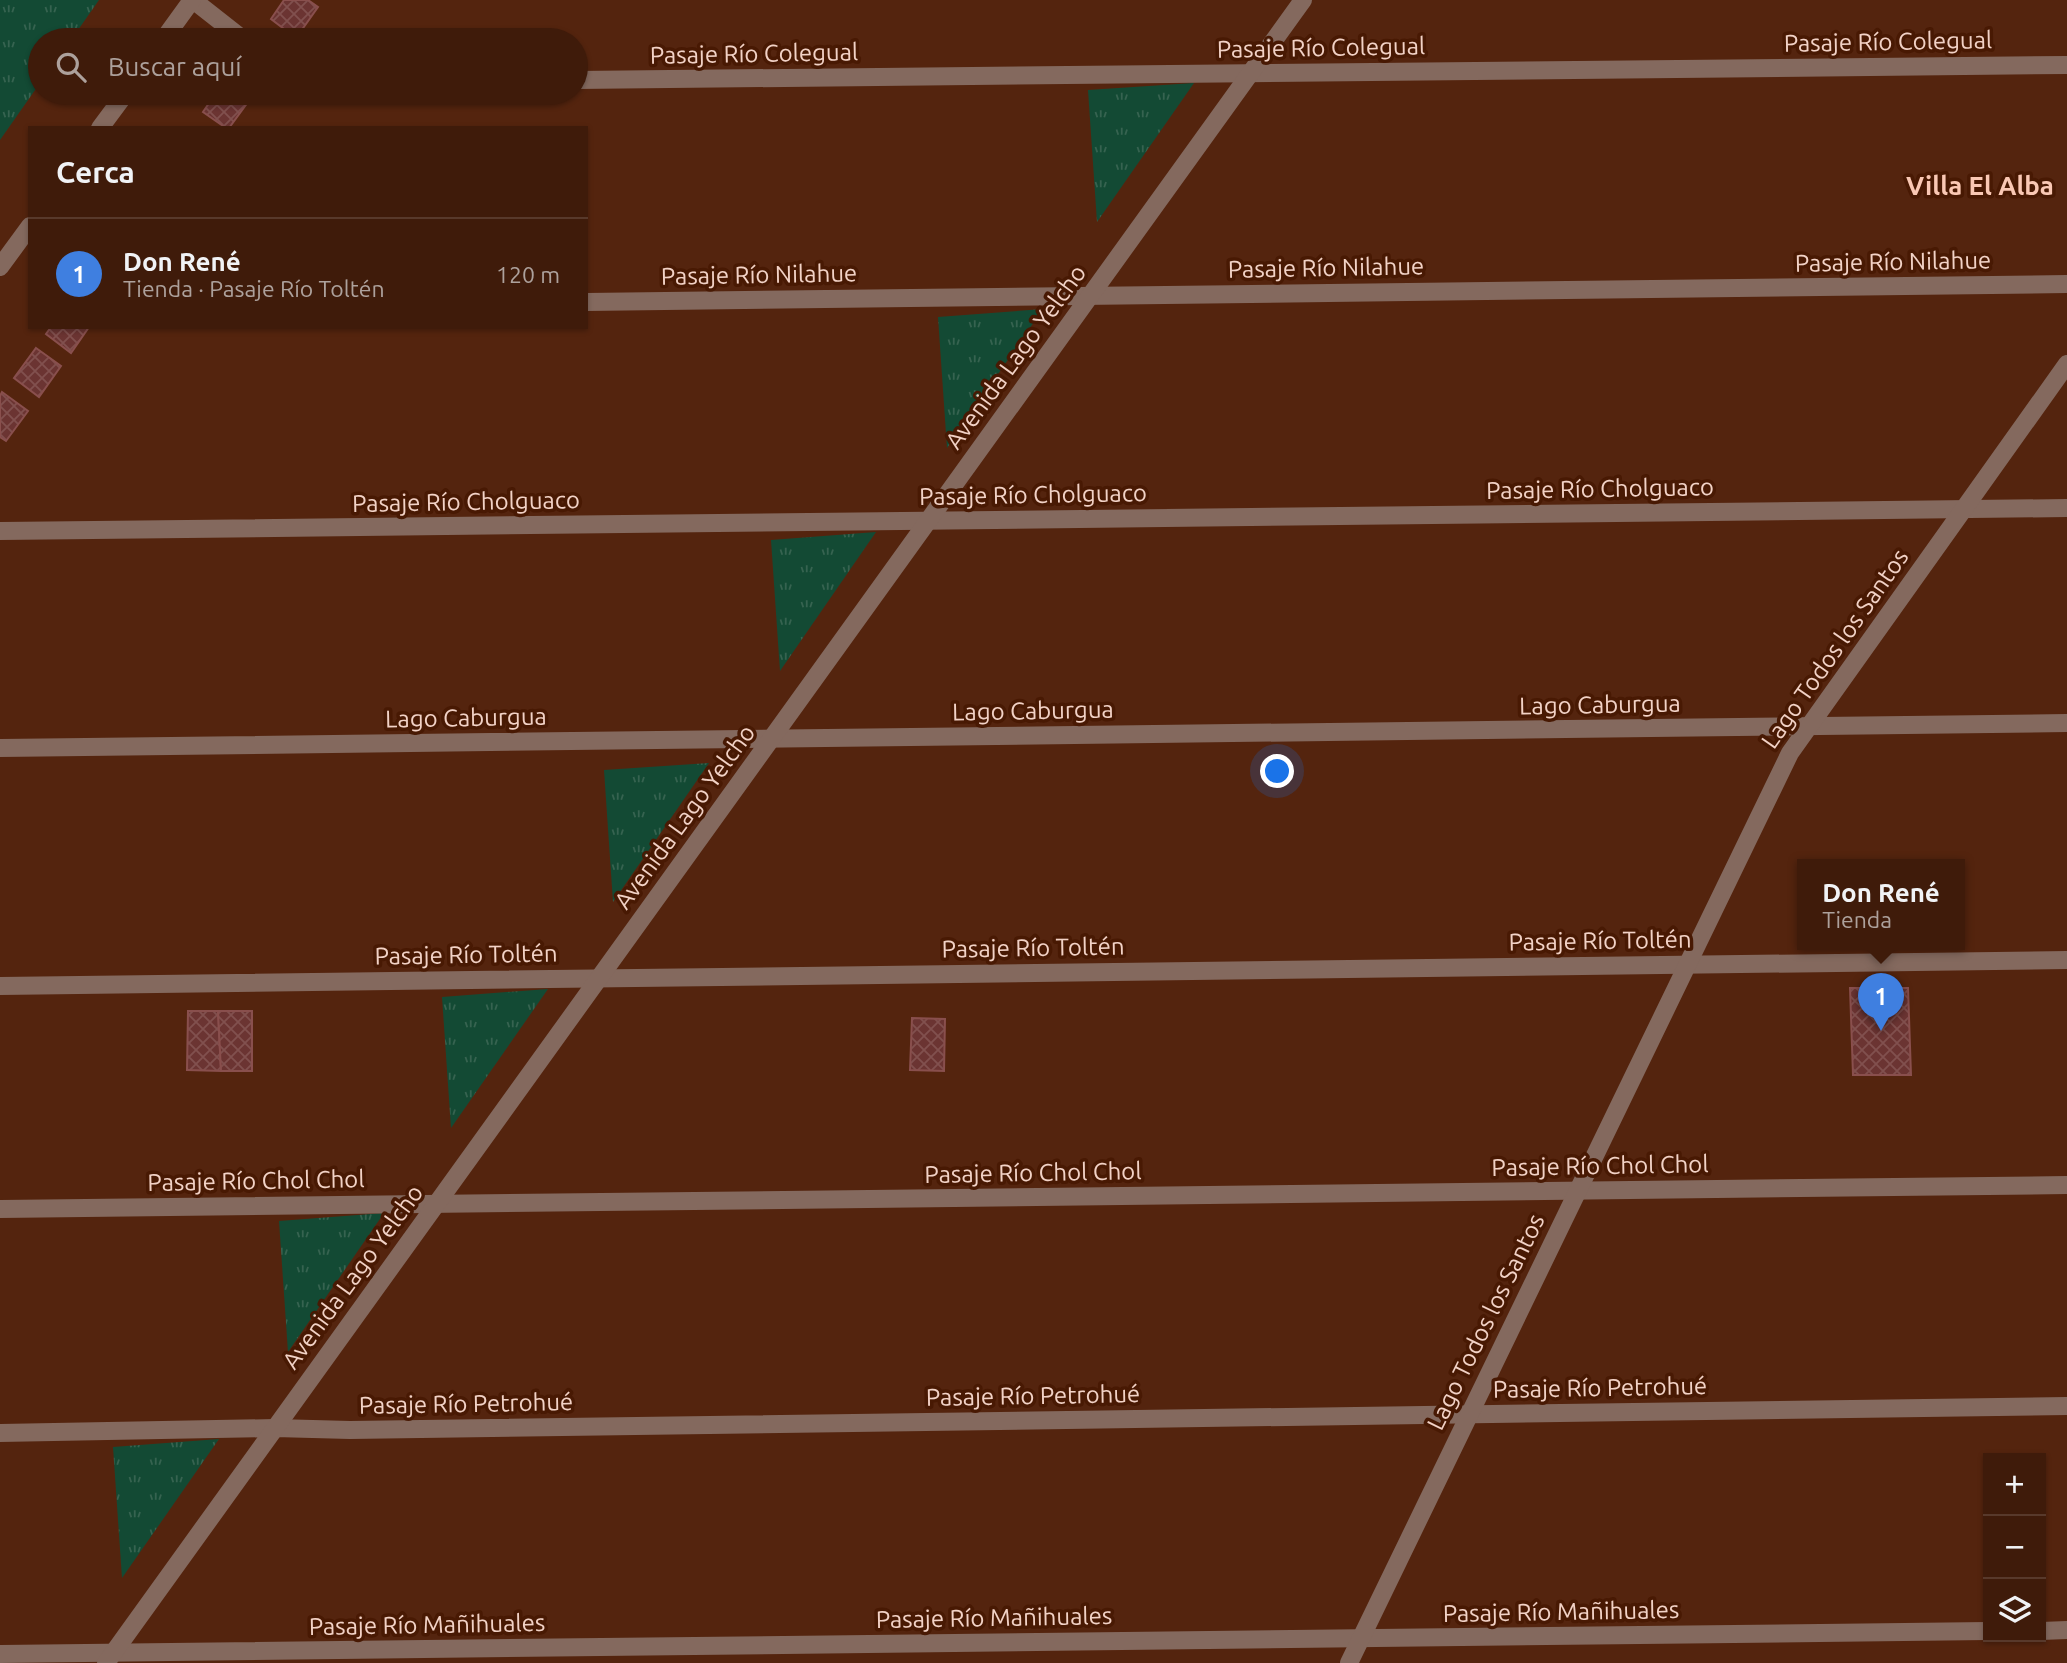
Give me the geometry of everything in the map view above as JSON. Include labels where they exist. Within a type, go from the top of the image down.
[{"type":"street","points":[[172,28],[192,0],[228,28]]},
{"type":"street","name":"Avenida Lago Yelcho","points":[[110,1658],[1303,0]]},
{"type":"street","name":"Pasaje Río Colegual","points":[[588,80],[2067,65]]},
{"type":"street","points":[[101,126],[117,105]]},
{"type":"street","points":[[0,267],[28,229]]},
{"type":"street","name":"Pasaje Río Nilahue","points":[[588,302],[2067,284]]},
{"type":"street","name":"Lago Todos los Santos","points":[[1349,1663],[1790,753],[2067,364]]},
{"type":"street","name":"Pasaje Río Cholguaco","points":[[0,531],[2067,508]]},
{"type":"street","name":"Lago Caburgua","points":[[0,748],[2067,723]]},
{"type":"street","name":"Pasaje Río Toltén","points":[[0,986],[2067,960]]},
{"type":"street","name":"Pasaje Río Chol Chol","points":[[0,1209],[2067,1185]]},
{"type":"street","name":"Pasaje Río Petrohué","points":[[0,1433],[2067,1406]]},
{"type":"street","points":[[2046,1631],[2067,1630]]},
{"type":"street","name":"Pasaje Río Mañihuales","points":[[0,1654],[110,1658],[1983,1631]]},
{"type":"green space","points":[[0,0],[99,0],[79,28],[28,28],[28,100],[0,140]]},
{"type":"green space","points":[[1194,83],[1097,222],[1088,90]]},
{"type":"green space","points":[[1043,309],[947,448],[938,317]]},
{"type":"green space","points":[[876,532],[780,671],[771,540]]},
{"type":"green space","points":[[709,763],[613,902],[604,770]]},
{"type":"green space","points":[[548,989],[451,1128],[442,997]]},
{"type":"green space","points":[[384,1213],[288,1352],[279,1221]]},
{"type":"green space","points":[[219,1439],[122,1578],[113,1447]]},
{"type":"building","points":[[284,0],[308,0],[318,7],[303,28],[283,28],[271,19]]},
{"type":"building","points":[[208,105],[246,105],[230,126],[223,126],[203,112]]},
{"type":"building","points":[[50,329],[88,329],[71,353],[46,334]]},
{"type":"building","points":[[36,348],[61,366],[39,397],[14,378]]},
{"type":"building","points":[[2,392],[28,411],[6,441],[0,437]]},
{"type":"building","points":[[1850,988],[1908,988],[1911,1075],[1853,1075]]},
{"type":"building","points":[[188,1011],[218,1011],[221,1071],[187,1070]]},
{"type":"building","points":[[218,1011],[252,1011],[252,1071],[221,1071]]},
{"type":"building","points":[[912,1018],[945,1019],[944,1071],[910,1070]]},
{"type":"place","name":"Don René","points":[[1881,1031]]},
{"type":"district","name":"Villa El Alba","points":[[1980,186]]}]
